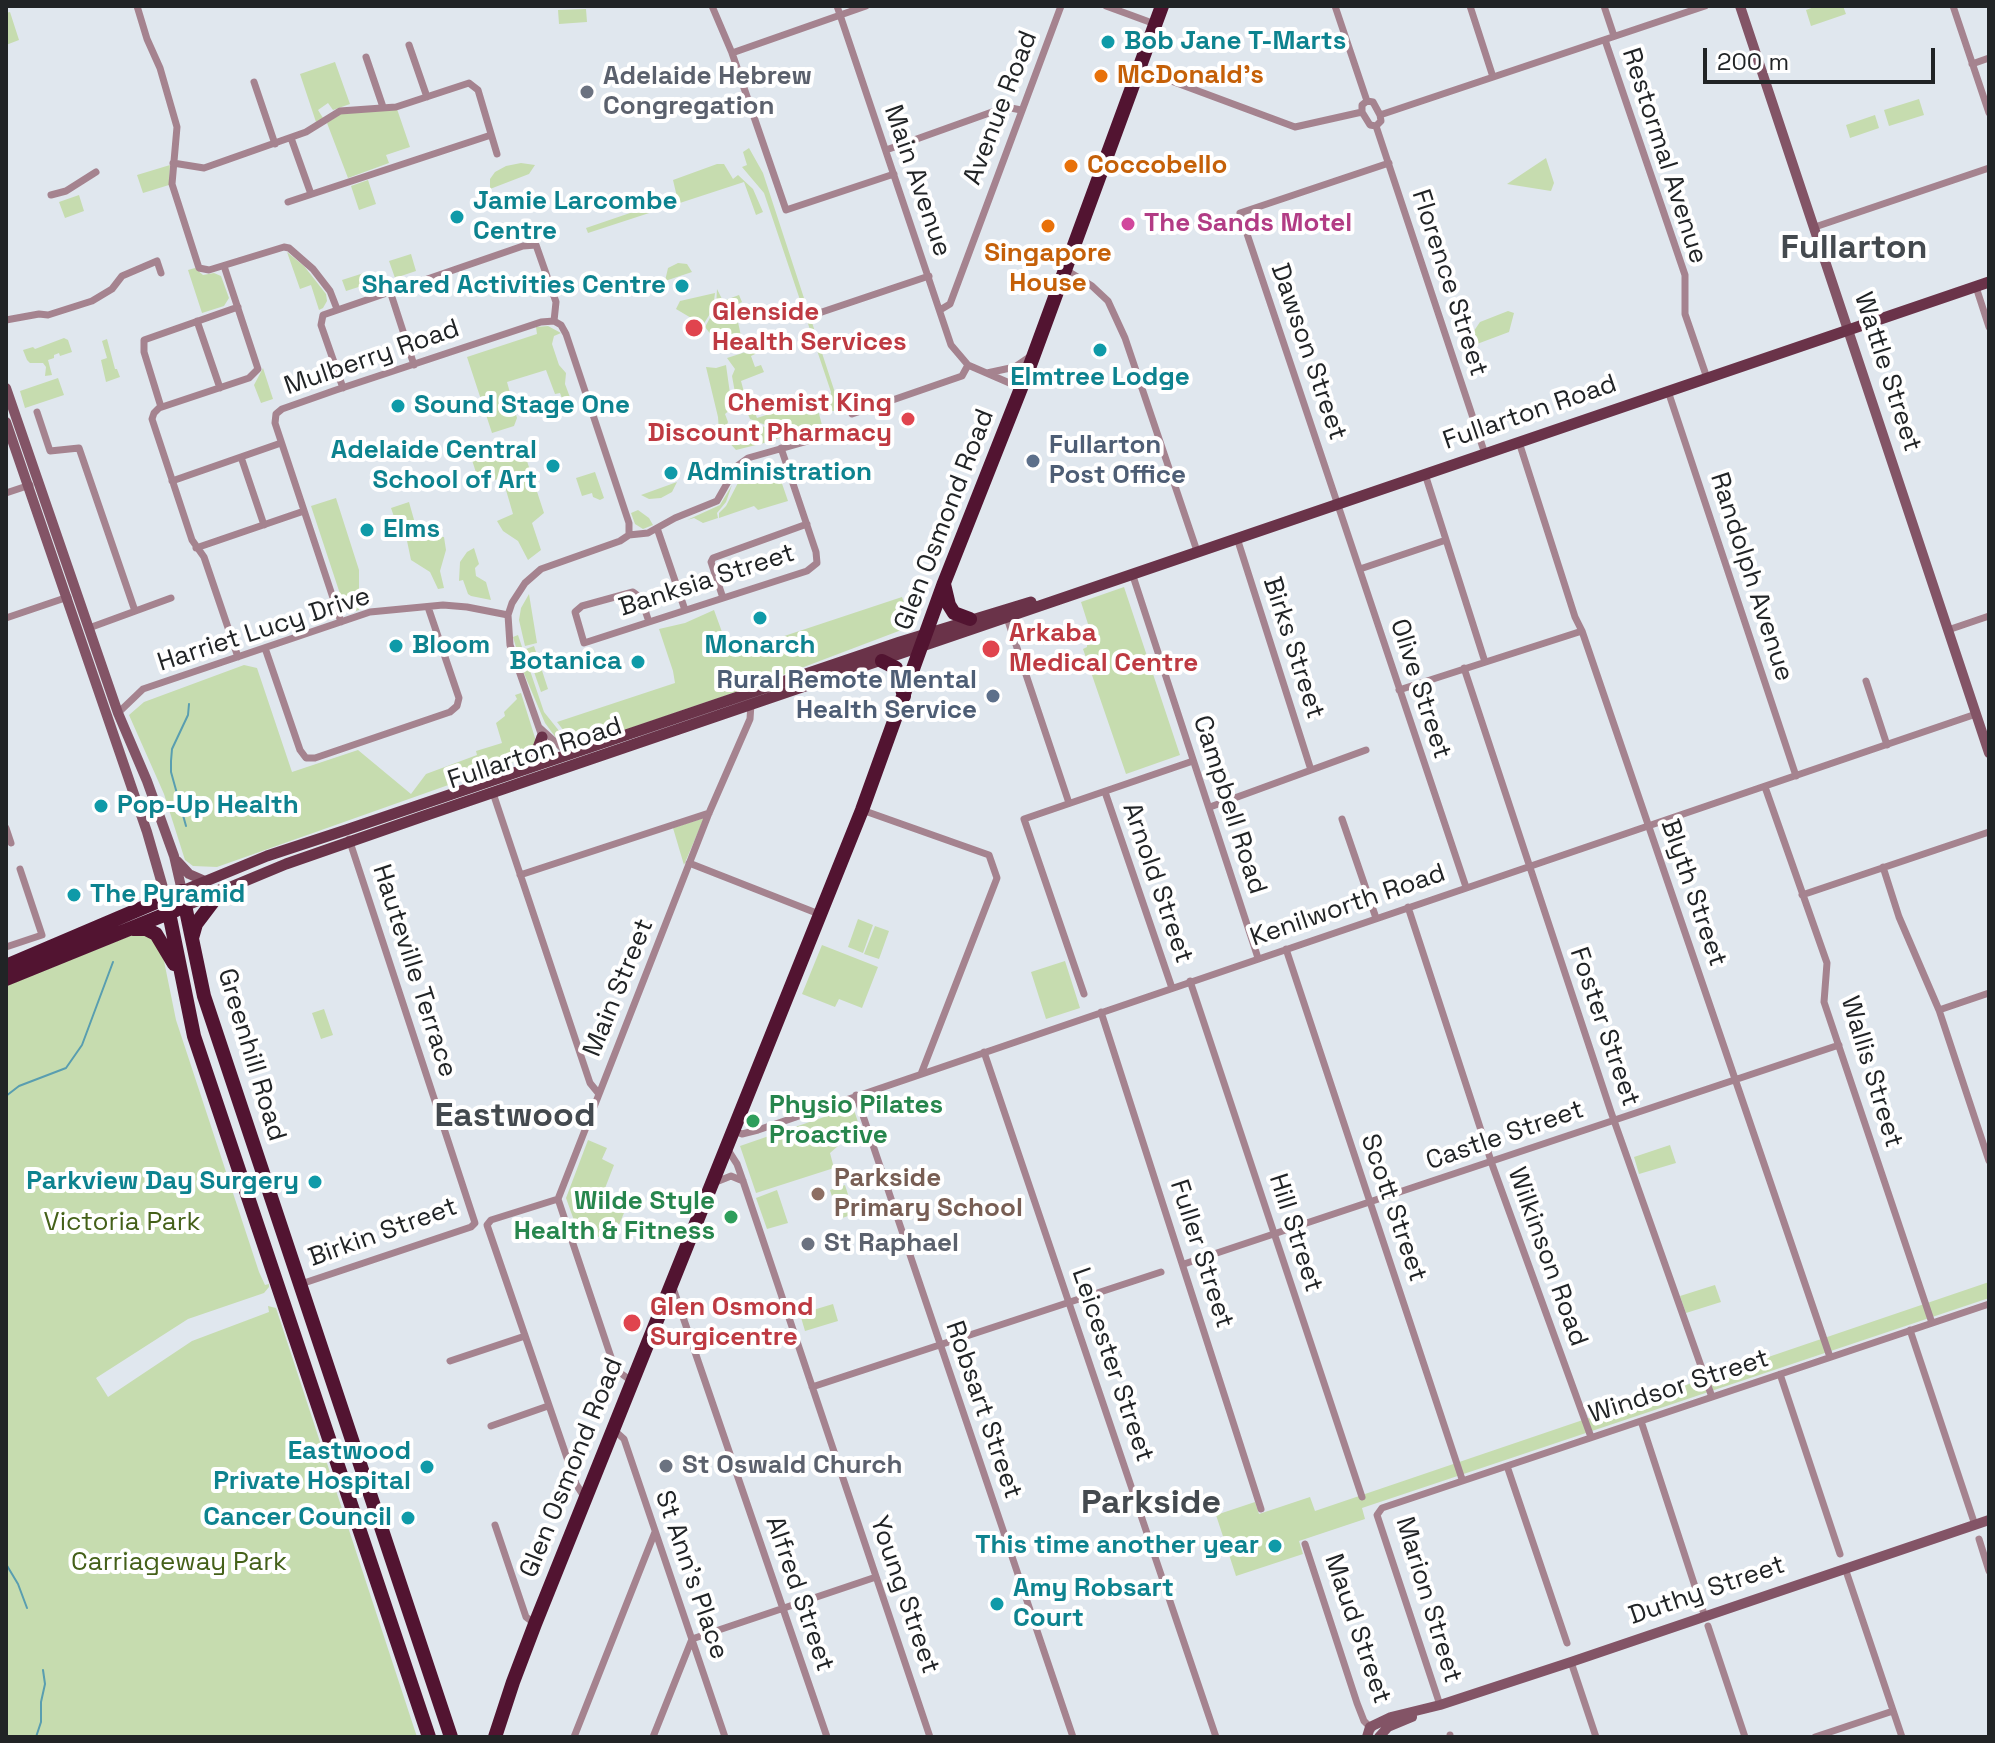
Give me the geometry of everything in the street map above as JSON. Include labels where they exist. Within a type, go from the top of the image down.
[{"type":"highway","name":"Glen Osmond Road","points":[[495,1737],[535,1624],[862,810],[944,583],[1034,355],[1162,6]]},
{"type":"highway","points":[[944,583],[954,613],[970,619]]},
{"type":"highway","points":[[882,661],[896,668],[904,696]]},
{"type":"highway","points":[[192,938],[196,924],[221,891]]},
{"type":"highway","name":"Fullarton Road","points":[[6,966],[183,899]]},
{"type":"highway","name":"Greenhill Road","points":[[183,899],[204,996],[451,1737]]},
{"type":"highway","name":"Fullarton Road","points":[[6,979],[133,929],[167,906]]},
{"type":"highway","name":"Greenhill Road","points":[[167,906],[194,1036],[429,1737]]},
{"type":"highway","points":[[133,929],[146,929],[161,939],[181,977]]},
{"type":"highway","name":"Glen Osmond Road","points":[[485,1737],[498,1704],[513,1682]]},
{"type":"main road","name":"Fullarton Road","points":[[183,899],[205,881],[346,830],[526,769],[552,766],[925,640],[1007,618],[1989,282]]},
{"type":"main road","name":"Fullarton Road","points":[[183,899],[221,891],[286,864],[493,793],[578,752],[882,661],[970,619],[1086,589]]},
{"type":"main road","points":[[526,769],[535,756],[540,732]]},
{"type":"street","points":[[137,6],[177,127],[172,184],[199,268],[206,271],[289,248],[313,269],[330,291],[337,309]]},
{"type":"street","points":[[712,6],[732,53],[786,210],[894,174]]},
{"type":"street","name":"Main Avenue","points":[[837,6],[951,345],[968,365]]},
{"type":"street","points":[[732,53],[866,6]]},
{"type":"street","name":"Avenue Road","points":[[940,310],[950,304],[1061,6]]},
{"type":"street","points":[[1106,6],[1155,24]]},
{"type":"street","points":[[1335,6],[1367,101]]},
{"type":"street","points":[[1470,6],[1493,77]]},
{"type":"street","points":[[1604,6],[1614,36]]},
{"type":"street","points":[[1380,115],[1705,6]]},
{"type":"street","name":"Wattle Street","points":[[1740,6],[1989,753]]},
{"type":"street","points":[[1953,6],[1989,113]]},
{"type":"street","name":"Restormal Avenue","points":[[1605,40],[1685,275],[1685,314],[1707,378]]},
{"type":"street","points":[[409,45],[427,97]]},
{"type":"street","points":[[366,57],[383,107]]},
{"type":"street","points":[[1972,64],[1989,58]]},
{"type":"street","points":[[1139,69],[1295,127],[1362,112]]},
{"type":"street","points":[[254,82],[275,144]]},
{"type":"street","points":[[173,163],[204,168],[306,132],[340,111],[396,107],[469,83],[478,90],[497,154]]},
{"type":"street","points":[[1367,101],[1373,102],[1381,121],[1376,126],[1370,125],[1362,112],[1362,105],[1367,101]]},
{"type":"street","points":[[886,150],[1006,107],[1021,110]]},
{"type":"street","name":"Florence Street","points":[[1376,126],[1485,454]]},
{"type":"street","points":[[288,202],[491,135]]},
{"type":"street","points":[[291,138],[311,194]]},
{"type":"street","name":"Dawson Street","points":[[1338,503],[1240,213],[1389,163]]},
{"type":"street","points":[[1815,227],[1989,168]]},
{"type":"street","points":[[51,195],[66,191],[96,172]]},
{"type":"street","points":[[343,388],[321,325],[323,315],[523,246],[536,245],[556,302],[554,321],[561,325],[566,334],[629,523],[629,535]]},
{"type":"street","points":[[6,320],[48,315],[92,301],[112,289],[122,276],[148,263],[157,261],[161,273]]},
{"type":"street","points":[[224,266],[258,369],[249,378],[161,407],[152,419],[196,548],[204,557],[238,657]]},
{"type":"street","points":[[1065,269],[1092,286],[1108,301],[1125,338],[1197,551]]},
{"type":"street","points":[[816,314],[929,276]]},
{"type":"street","points":[[1976,287],[1989,327]]},
{"type":"street","points":[[390,291],[414,365]]},
{"type":"street","points":[[161,407],[144,352],[144,340],[238,307]]},
{"type":"street","points":[[197,321],[220,388]]},
{"type":"street","name":"Mulberry Road","points":[[341,622],[281,443],[275,423],[276,414],[282,409],[343,388],[541,322],[554,321]]},
{"type":"street","points":[[985,373],[1015,367],[1034,355]]},
{"type":"street","points":[[852,414],[962,376],[968,365],[1021,388]]},
{"type":"street","name":"Greenhill Road","points":[[6,388],[66,598],[152,845],[167,906]]},
{"type":"street","name":"Randolph Avenue","points":[[1668,391],[1796,776]]},
{"type":"street","points":[[37,412],[50,451],[79,448],[135,611]]},
{"type":"street","name":"Greenhill Road","points":[[6,422],[78,595],[118,713],[174,856],[183,899]]},
{"type":"street","points":[[552,766],[510,645],[508,615],[516,595],[530,577],[541,569],[629,535],[648,533],[717,501],[737,466],[748,458],[833,434]]},
{"type":"street","name":"Blyth Street","points":[[1519,442],[1575,617],[1830,1357]]},
{"type":"street","points":[[172,481],[281,443]]},
{"type":"street","name":"Banksia Street","points":[[649,622],[641,598],[633,592],[582,606],[575,612],[584,643],[649,622],[685,610],[723,598],[814,567],[818,559],[781,448]]},
{"type":"street","points":[[241,457],[264,525]]},
{"type":"street","points":[[1425,474],[1485,662]]},
{"type":"street","points":[[6,493],[32,484]]},
{"type":"street","name":"Olive Street","points":[[1338,503],[1466,887]]},
{"type":"street","points":[[196,548],[304,511]]},
{"type":"street","points":[[723,598],[711,562],[713,558],[807,524]]},
{"type":"street","points":[[657,528],[685,610]]},
{"type":"street","name":"Birks Street","points":[[1237,538],[1311,770]]},
{"type":"street","points":[[1360,569],[1446,540]]},
{"type":"street","name":"Campbell Road","points":[[1132,573],[1258,958]]},
{"type":"street","points":[[6,618],[78,595]]},
{"type":"street","points":[[89,628],[171,598]]},
{"type":"street","points":[[265,648],[300,750],[306,758],[315,758],[450,712],[457,706],[459,698],[428,607]]},
{"type":"street","name":"Harriet Lucy Drive","points":[[118,713],[143,689],[370,612],[467,607],[508,615]]},
{"type":"street","points":[[1948,630],[1989,616]]},
{"type":"street","points":[[1007,618],[1069,803]]},
{"type":"street","points":[[1399,690],[1582,631]]},
{"type":"street","name":"Foster Street","points":[[1464,668],[1614,1119],[1712,1397]]},
{"type":"street","points":[[1866,681],[1887,745]]},
{"type":"street","name":"Main Street","points":[[558,1199],[709,813],[750,719],[749,699]]},
{"type":"street","name":"Kenilworth Road","points":[[734,1131],[745,1134],[1976,714]]},
{"type":"street","points":[[540,732],[563,749],[578,752]]},
{"type":"street","points":[[1210,807],[1366,750]]},
{"type":"street","points":[[1084,994],[1024,819],[1193,761]]},
{"type":"street","name":"Wallis Street","points":[[1765,787],[1827,963],[1824,1002],[1932,1323]]},
{"type":"street","name":"Arnold Street","points":[[1105,792],[1172,988]]},
{"type":"street","points":[[493,793],[590,1083],[599,1094]]},
{"type":"street","points":[[862,810],[989,855],[997,878],[921,1074]]},
{"type":"street","points":[[520,875],[709,813]]},
{"type":"street","points":[[1342,819],[1376,918]]},
{"type":"street","points":[[6,828],[11,843]]},
{"type":"street","name":"Hauteville Terrace","points":[[346,830],[475,1217]]},
{"type":"street","points":[[1802,895],[1989,832]]},
{"type":"street","points":[[174,856],[189,874],[205,881]]},
{"type":"street","points":[[689,863],[819,914]]},
{"type":"street","points":[[1883,867],[1899,917],[1939,1010],[1989,1161]]},
{"type":"street","points":[[6,947],[42,935],[20,869]]},
{"type":"street","name":"Wilkinson Road","points":[[1408,907],[1491,1162],[1591,1437]]},
{"type":"street","name":"Scott Street","points":[[1286,949],[1462,1479]]},
{"type":"street","name":"Hill Street","points":[[1190,981],[1362,1497]]},
{"type":"street","points":[[1939,1010],[1989,993]]},
{"type":"street","name":"Fuller Street","points":[[1101,1012],[1261,1509]]},
{"type":"street","name":"Castle Street","points":[[1184,1264],[1839,1045]]},
{"type":"street","name":"Leicester Street","points":[[984,1052],[1216,1737]]},
{"type":"street","name":"Robsart Street","points":[[856,1095],[1073,1737]]},
{"type":"street","name":"Young Street","points":[[727,1149],[743,1181],[930,1737]]},
{"type":"street","points":[[713,1183],[731,1176],[743,1181]]},
{"type":"street","points":[[558,1199],[616,1370],[633,1382]]},
{"type":"street","name":"Birkin Street","points":[[525,1336],[487,1225],[491,1220],[558,1199]]},
{"type":"street","name":"Birkin Street","points":[[301,1284],[471,1227],[475,1217]]},
{"type":"street","points":[[812,1387],[1161,1272]]},
{"type":"street","name":"Alfred Street","points":[[671,1282],[827,1737]]},
{"type":"street","name":"Windsor Street","points":[[1382,1508],[1989,1304]]},
{"type":"street","points":[[1910,1330],[1975,1525]]},
{"type":"street","points":[[450,1361],[525,1336],[576,1484],[587,1500]]},
{"type":"street","points":[[1780,1374],[1840,1554]]},
{"type":"street","points":[[491,1426],[548,1406]]},
{"type":"street","points":[[1641,1421],[1745,1737]]},
{"type":"street","name":"St Ann's Place","points":[[614,1430],[624,1439],[725,1737]]},
{"type":"street","points":[[1507,1466],[1567,1643]]},
{"type":"street","name":"Marion Street","points":[[1382,1508],[1377,1515],[1440,1705]]},
{"type":"street","name":"Duthy Street","points":[[1369,1732],[1391,1717],[1440,1705],[1706,1620],[1845,1568],[1989,1520]]},
{"type":"street","points":[[495,1525],[526,1617],[535,1624]]},
{"type":"street","points":[[574,1737],[655,1532]]},
{"type":"street","points":[[1979,1539],[1989,1571]]},
{"type":"street","name":"Maud Street","points":[[1305,1544],[1357,1703],[1369,1732],[1379,1736]]},
{"type":"street","points":[[1845,1568],[1902,1737]]},
{"type":"street","points":[[653,1737],[692,1639],[876,1577]]},
{"type":"street","points":[[1571,1662],[1596,1737]]},
{"type":"street","name":"Duthy Street","points":[[1379,1736],[1388,1727],[1440,1705]]},
{"type":"street","points":[[1815,1737],[1893,1711]]},
{"type":"green space","points":[[1817,6],[1843,6],[1846,14],[1811,26],[1806,10]]},
{"type":"green space","points":[[586,9],[587,22],[559,24],[558,10]]},
{"type":"green space","points":[[10,12],[19,40],[6,45],[6,13]]},
{"type":"green space","points":[[335,62],[350,104],[333,110],[328,103],[318,110],[323,118],[316,122],[300,74]]},
{"type":"green space","points":[[1919,99],[1924,115],[1889,126],[1884,110]]},
{"type":"green space","points":[[397,109],[410,147],[386,155],[389,163],[348,178],[327,123],[342,113]]},
{"type":"green space","points":[[1875,115],[1879,128],[1850,138],[1846,125]]},
{"type":"green space","points":[[749,148],[763,173],[841,411],[829,411],[831,392],[764,193],[742,167],[747,165],[743,152]]},
{"type":"green space","points":[[1546,158],[1554,183],[1551,191],[1507,184]]},
{"type":"green space","points":[[521,163],[535,165],[529,174],[490,189],[490,179],[495,172]]},
{"type":"green space","points":[[724,164],[733,179],[738,175],[753,189],[763,212],[756,215],[744,182],[588,233],[586,228],[677,197],[673,180]]},
{"type":"green space","points":[[170,165],[169,185],[143,193],[137,175]]},
{"type":"green space","points":[[368,180],[376,204],[359,210],[351,186]]},
{"type":"green space","points":[[79,195],[84,211],[65,218],[59,202]]},
{"type":"green space","points":[[287,252],[304,266],[326,294],[327,301],[323,308],[319,310],[311,285],[300,289]]},
{"type":"green space","points":[[411,254],[416,271],[395,278],[389,261]]},
{"type":"green space","points":[[678,263],[687,264],[692,272],[665,281],[668,268]]},
{"type":"green space","points":[[195,268],[203,275],[214,273],[221,276],[229,298],[224,306],[202,313],[188,270]]},
{"type":"green space","points":[[367,272],[371,283],[346,291],[342,280]]},
{"type":"green space","points":[[717,289],[723,301],[739,295],[742,302],[738,304],[743,319],[738,322],[742,341],[722,349],[705,327],[716,307]]},
{"type":"green space","points":[[715,293],[713,309],[703,325],[676,309],[680,301]]},
{"type":"green space","points":[[1508,311],[1514,313],[1509,332],[1461,350],[1480,322]]},
{"type":"green space","points":[[548,326],[561,333],[554,336],[552,344],[559,365],[566,373],[565,384],[574,408],[563,401],[560,393],[555,394],[546,370],[507,382],[517,418],[514,426],[492,433],[467,357],[537,334],[536,327]]},
{"type":"green space","points":[[64,338],[68,340],[72,352],[60,356],[59,353],[48,360],[52,375],[45,376],[43,363],[27,360],[23,350],[35,349]]},
{"type":"green space","points":[[107,339],[120,377],[106,382],[101,360],[107,358],[102,341]]},
{"type":"green space","points":[[755,349],[757,353],[751,356],[755,367],[761,365],[764,372],[741,381],[745,396],[736,398],[732,376],[735,369],[727,358]]},
{"type":"green space","points":[[726,365],[732,408],[725,414],[728,422],[725,430],[719,431],[706,367]]},
{"type":"green space","points":[[263,368],[273,399],[261,403],[254,385]]},
{"type":"green space","points":[[58,378],[64,395],[25,408],[20,391]]},
{"type":"green space","points":[[749,397],[757,418],[815,399],[822,425],[773,440],[768,426],[750,419],[742,400]]},
{"type":"green space","points":[[757,424],[767,428],[772,441],[736,450],[725,438],[731,425],[745,427]]},
{"type":"green space","points":[[512,447],[526,458],[544,513],[532,523],[541,550],[528,560],[518,541],[503,531],[497,521],[513,514],[506,490],[503,490],[498,479],[480,485],[472,460]]},
{"type":"green space","points":[[770,462],[776,466],[788,501],[758,510],[754,506],[719,518],[741,477],[755,467]]},
{"type":"green space","points":[[595,472],[604,498],[600,500],[592,493],[582,496],[576,478]]},
{"type":"green space","points":[[677,482],[672,492],[661,498],[649,499],[641,495]]},
{"type":"green space","points":[[732,485],[726,502],[717,513],[718,518],[703,523],[694,518],[687,520],[720,505]]},
{"type":"green space","points":[[336,498],[359,570],[359,610],[349,613],[342,609],[339,602],[342,600],[311,506]]},
{"type":"green space","points":[[409,502],[418,534],[424,533],[428,538],[439,534],[444,537],[446,550],[440,571],[444,588],[438,589],[430,572],[411,560],[406,536],[401,537],[391,508]]},
{"type":"green space","points":[[638,510],[653,525],[643,529],[635,524],[631,513]]},
{"type":"green space","points":[[474,548],[479,564],[475,568],[476,576],[486,582],[491,600],[471,596],[463,580],[459,581],[460,562]]},
{"type":"green space","points":[[1124,587],[1180,755],[1126,774],[1083,649],[1087,647],[1088,624],[1081,602]]},
{"type":"green space","points":[[529,594],[537,643],[525,646],[519,620],[521,608]]},
{"type":"green space","points":[[902,597],[912,626],[759,684],[572,748],[557,722],[675,683],[659,629],[685,623],[714,610],[730,654]]},
{"type":"green space","points":[[518,635],[544,712],[564,737],[562,746],[545,723],[523,671],[513,637]]},
{"type":"green space","points":[[534,646],[548,689],[541,692],[526,649]]},
{"type":"green space","points":[[244,665],[257,668],[292,772],[358,750],[411,794],[426,774],[477,755],[476,751],[502,743],[496,723],[517,699],[515,695],[521,693],[536,741],[533,755],[217,867],[193,866],[185,860],[164,794],[129,715],[144,702]]},
{"type":"green space","points":[[704,818],[684,865],[673,828]]},
{"type":"green space","points":[[858,919],[873,925],[863,953],[848,947]]},
{"type":"green space","points":[[875,926],[889,931],[879,959],[864,954]]},
{"type":"green space","points":[[137,933],[149,935],[162,951],[176,1020],[259,1272],[269,1287],[264,1293],[188,1319],[96,1378],[108,1397],[192,1341],[269,1312],[268,1306],[276,1308],[417,1737],[6,1737],[6,986]]},
{"type":"green space","points":[[822,945],[878,967],[862,1008],[839,999],[835,1007],[802,994]]},
{"type":"green space","points":[[1065,961],[1080,1008],[1046,1019],[1031,972]]},
{"type":"green space","points":[[324,1009],[333,1035],[321,1039],[312,1013]]},
{"type":"green space","points":[[853,1107],[860,1128],[835,1137],[838,1146],[830,1153],[834,1168],[756,1193],[740,1146]]},
{"type":"green space","points":[[588,1140],[607,1148],[602,1159],[614,1165],[602,1196],[626,1208],[612,1242],[594,1235],[581,1240],[566,1198]]},
{"type":"green space","points":[[1670,1145],[1676,1163],[1639,1174],[1634,1157]]},
{"type":"green space","points":[[845,1185],[854,1214],[839,1219],[830,1190]]},
{"type":"green space","points":[[777,1190],[788,1223],[767,1229],[756,1198]]},
{"type":"green space","points":[[1989,1282],[1989,1298],[1362,1508],[1365,1519],[1299,1541],[1303,1554],[1236,1576],[1216,1515],[1255,1502],[1259,1514],[1310,1497],[1315,1511]]},
{"type":"green space","points":[[1715,1285],[1721,1302],[1686,1313],[1680,1296]]},
{"type":"green space","points":[[833,1304],[838,1321],[805,1331],[800,1314]]},
{"type":"waterway","points":[[186,826],[171,772],[171,761],[172,749],[188,715],[189,704]]},
{"type":"waterway","points":[[6,1096],[19,1086],[66,1068],[82,1045],[113,962]]},
{"type":"waterway","points":[[6,1564],[27,1608]]},
{"type":"waterway","points":[[36,1737],[41,1722],[45,1684],[43,1670]]},
{"type":"place","name":"Bob Jane T-Marts","points":[[1108,42]]},
{"type":"place","name":"McDonald's","points":[[1101,76]]},
{"type":"place","name":"Adelaide Hebrew Congregation","points":[[587,92]]},
{"type":"place","name":"Coccobello","points":[[1071,166]]},
{"type":"place","name":"Jamie Larcombe Centre","points":[[457,217]]},
{"type":"place","name":"The Sands Motel","points":[[1128,224]]},
{"type":"place","name":"Singapore House","points":[[1048,226]]},
{"type":"place","name":"Shared Activities Centre","points":[[682,286]]},
{"type":"place","name":"Glenside Health Services","points":[[694,328]]},
{"type":"place","name":"Elmtree Lodge","points":[[1100,350]]},
{"type":"place","name":"Sound Stage One","points":[[398,406]]},
{"type":"place","name":"Chemist King Discount Pharmacy","points":[[908,419]]},
{"type":"place","name":"Fullarton Post Office","points":[[1033,461]]},
{"type":"place","name":"Adelaide Central School of Art","points":[[553,466]]},
{"type":"place","name":"Administration","points":[[671,473]]},
{"type":"place","name":"Elms","points":[[367,530]]},
{"type":"place","name":"Monarch","points":[[760,618]]},
{"type":"place","name":"Bloom","points":[[396,646]]},
{"type":"place","name":"Arkaba Medical Centre","points":[[991,649]]},
{"type":"place","name":"Botanica","points":[[638,662]]},
{"type":"place","name":"Rural Remote Mental Health Service","points":[[993,696]]},
{"type":"place","name":"Pop-Up Health","points":[[101,806]]},
{"type":"place","name":"The Pyramid","points":[[74,895]]},
{"type":"place","name":"Physio Pilates Proactive","points":[[753,1121]]},
{"type":"place","name":"Parkview Day Surgery","points":[[315,1182]]},
{"type":"place","name":"Parkside Primary School","points":[[818,1194]]},
{"type":"place","name":"Wilde Style Health & Fitness","points":[[731,1217]]},
{"type":"place","name":"St Raphael","points":[[808,1244]]},
{"type":"place","name":"Glen Osmond Surgicentre","points":[[632,1323]]},
{"type":"place","name":"St Oswald Church","points":[[666,1466]]},
{"type":"place","name":"Eastwood Private Hospital","points":[[427,1467]]},
{"type":"place","name":"Cancer Council","points":[[408,1518]]},
{"type":"place","name":"This time another year","points":[[1275,1546]]},
{"type":"place","name":"Amy Robsart Court","points":[[997,1604]]},
{"type":"district","name":"Fullarton","points":[[1854,249]]},
{"type":"district","name":"Eastwood","points":[[515,1117]]},
{"type":"district","name":"Parkside","points":[[1151,1504]]},
{"type":"park label","name":"Victoria Park","points":[[122,1223]]},
{"type":"park label","name":"Carriageway Park","points":[[179,1563]]}]
